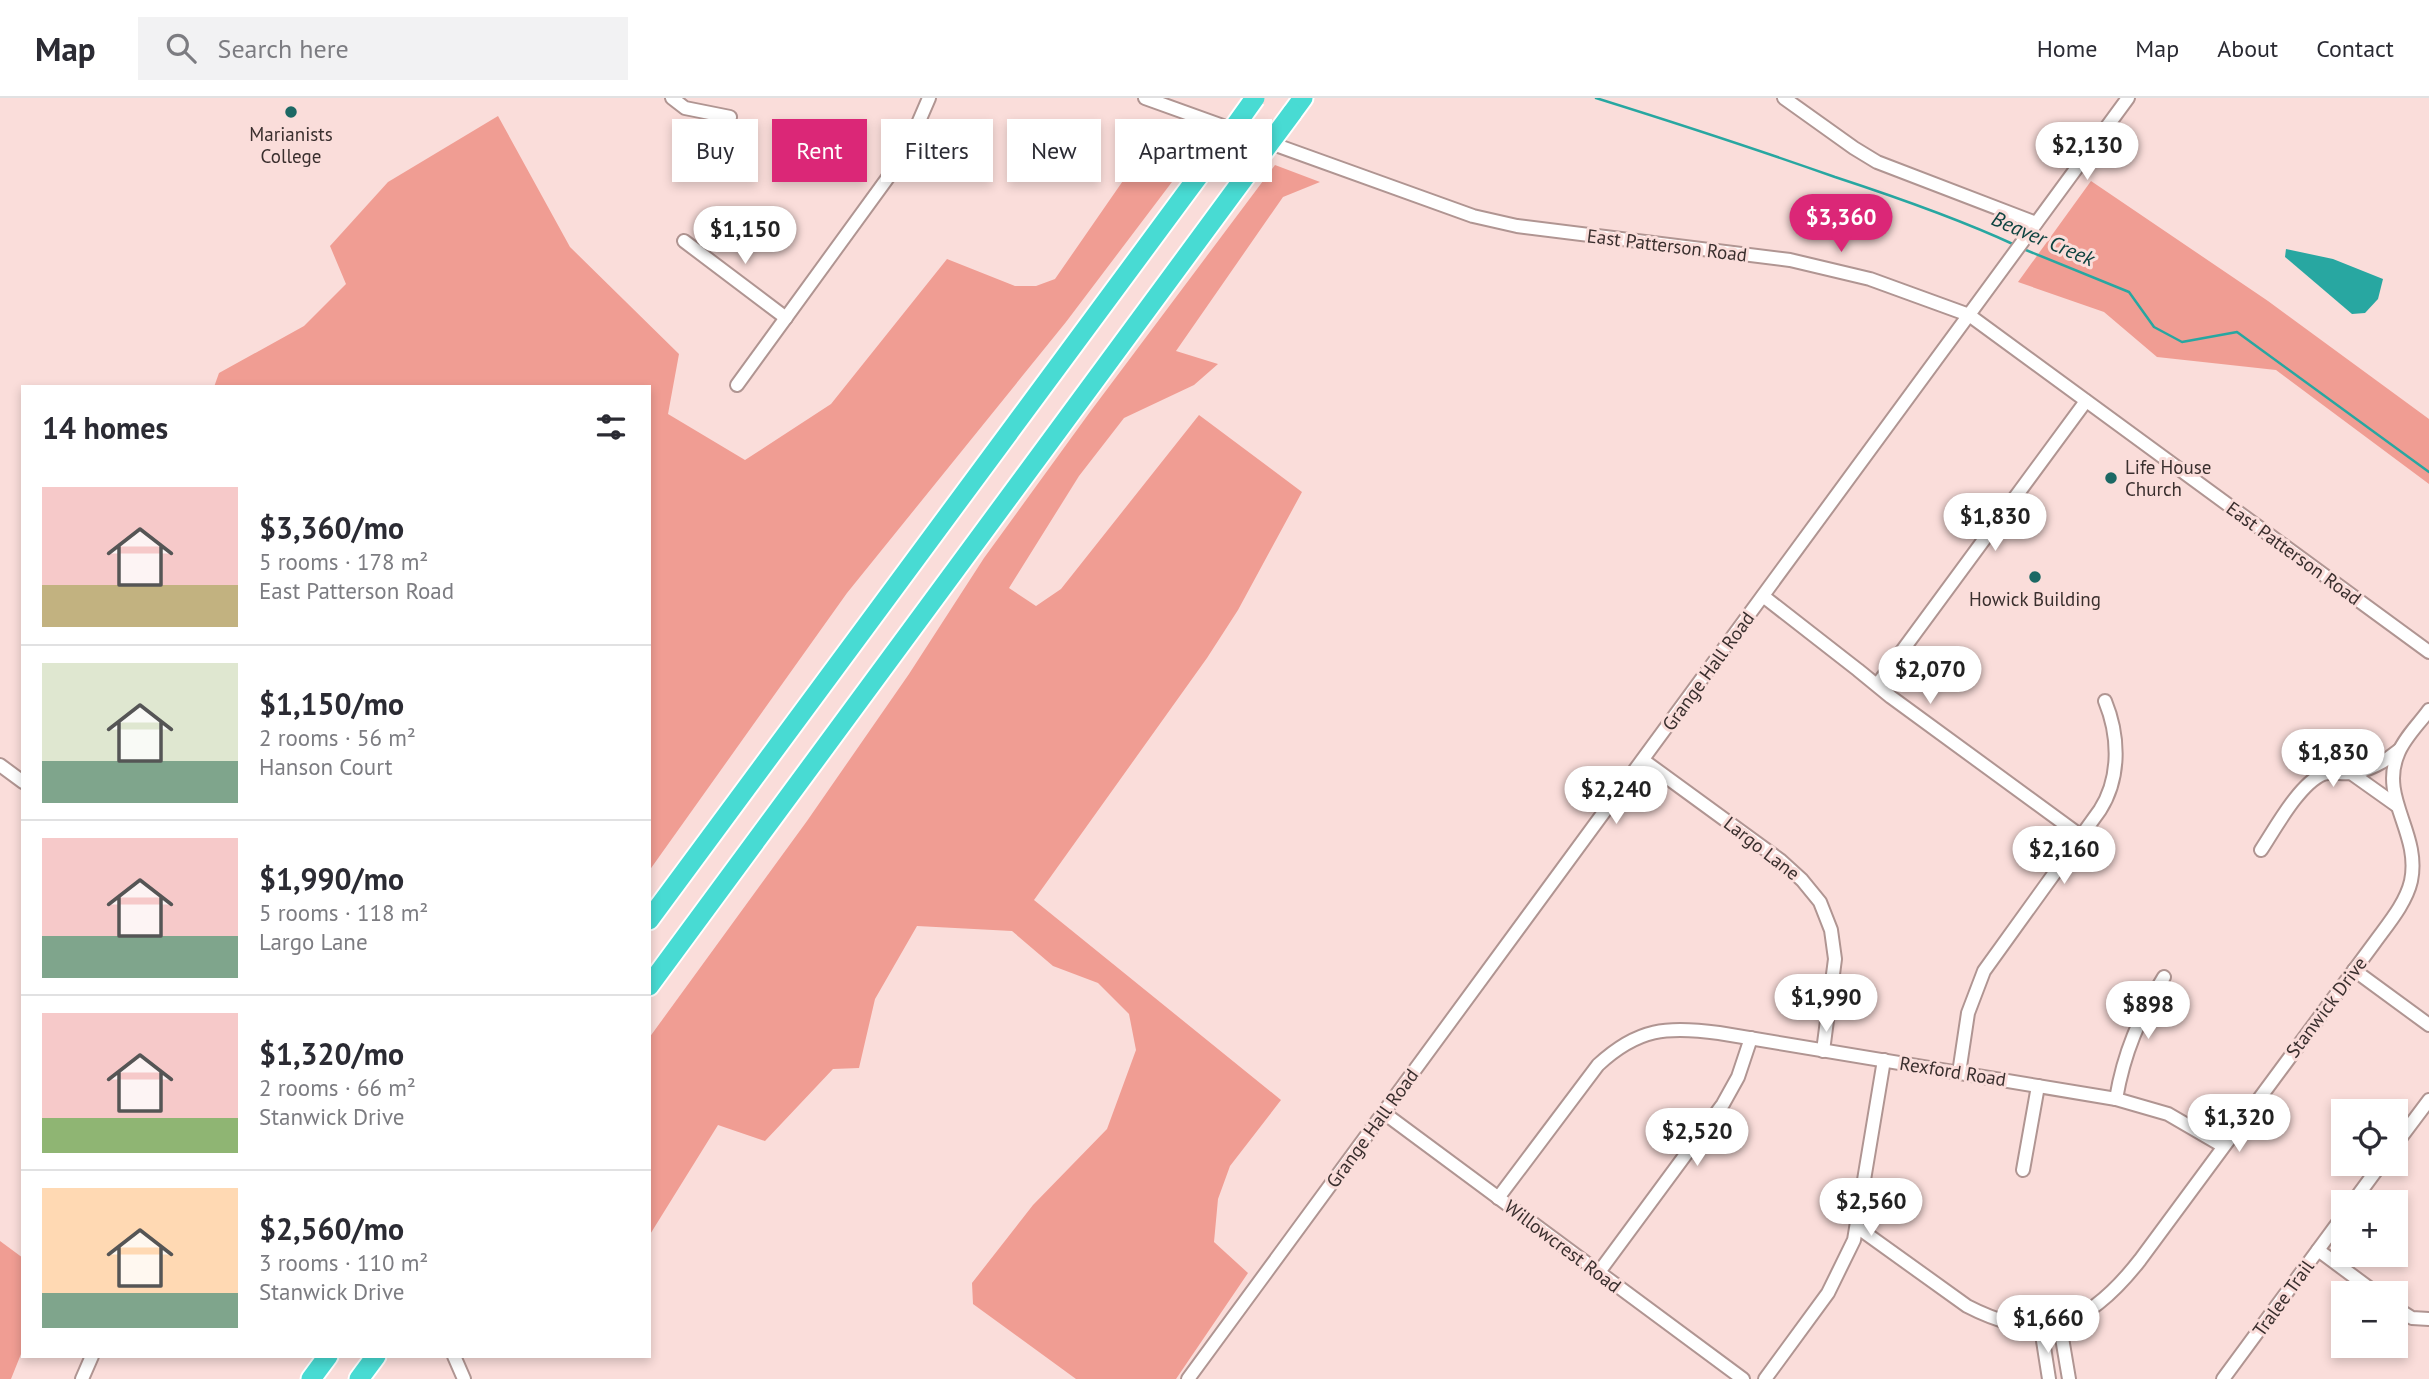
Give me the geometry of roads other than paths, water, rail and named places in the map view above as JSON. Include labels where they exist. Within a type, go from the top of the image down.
[{"type":"highway","points":[[651,917],[1255,98]]},
{"type":"highway","points":[[651,983],[1298,106]]},
{"type":"highway","points":[[311,1379],[327,1358]]},
{"type":"highway","points":[[359,1379],[375,1358]]},
{"type":"street","points":[[671,98],[685,108],[730,117]]},
{"type":"street","points":[[737,385],[897,165],[929,98]]},
{"type":"street","name":"East Patterson Road","points":[[1145,98],[1473,216],[1528,228],[1790,260],[1870,279],[1969,315],[2429,652]]},
{"type":"street","points":[[1784,98],[1877,162],[2036,223]]},
{"type":"street","name":"Grange Hall Road","points":[[1188,1379],[2128,98]]},
{"type":"street","points":[[684,241],[786,318]]},
{"type":"street","points":[[1877,685],[2086,401]]},
{"type":"street","points":[[1763,596],[1877,685],[2081,836]]},
{"type":"street","points":[[1959,1073],[1968,1013],[1984,971],[2105,802],[2114,775],[2113,727],[2105,701]]},
{"type":"street","name":"Stanwick Drive","points":[[1857,1227],[1975,1310],[2009,1323],[2040,1328],[2060,1326],[2099,1303],[2120,1285],[2354,970],[2405,896],[2411,880],[2412,855],[2410,837],[2396,805],[2393,775],[2403,744],[2429,710]]},
{"type":"street","points":[[2261,850],[2310,782],[2327,773],[2351,773],[2383,762],[2403,744]]},
{"type":"street","name":"Largo Lane","points":[[1643,760],[1780,860],[1802,880],[1820,902],[1831,930],[1835,959],[1823,1051]]},
{"type":"street","points":[[0,765],[21,781]]},
{"type":"street","points":[[2351,773],[2396,805]]},
{"type":"street","points":[[2354,970],[2429,1025]]},
{"type":"street","points":[[2116,1099],[2132,1036],[2164,977]]},
{"type":"street","name":"Rexford Road","points":[[1498,1198],[1589,1076],[1622,1045],[1647,1033],[1674,1028],[1751,1038],[2116,1099],[2168,1114],[2224,1146]]},
{"type":"street","points":[[1599,1272],[1723,1104],[1738,1077],[1751,1038]]},
{"type":"street","points":[[1765,1379],[1828,1293],[1848,1256],[1857,1227],[1884,1060]]},
{"type":"street","points":[[2023,1170],[2038,1086]]},
{"type":"street","points":[[2408,1128],[2429,1100]]},
{"type":"street","name":"Willowcrest Road","points":[[1384,1112],[1743,1379]]},
{"type":"street","name":"Tralee Trail","points":[[2223,1379],[2331,1232]]},
{"type":"street","points":[[2318,1250],[2360,1281]]},
{"type":"street","points":[[2408,1316],[2429,1318]]},
{"type":"street","points":[[2060,1326],[2069,1379]]},
{"type":"street","points":[[2040,1328],[2049,1379]]},
{"type":"street","points":[[82,1379],[91,1358]]},
{"type":"street","points":[[455,1358],[464,1379]]},
{"type":"water","points":[[2286,249],[2333,259],[2383,279],[2378,299],[2365,313],[2352,314],[2285,257]]},
{"type":"waterway","name":"Beaver Creek","points":[[1596,98],[1903,200],[2015,245]]},
{"type":"waterway","name":"Beaver Creek","points":[[2021,248],[2129,292],[2154,327],[2182,342],[2237,332],[2429,472]]},
{"type":"place","name":"Marianists College","points":[[291,112]]},
{"type":"place","name":"Life House Church","points":[[2111,478]]},
{"type":"place","name":"Howick Building","points":[[2035,577]]}]
